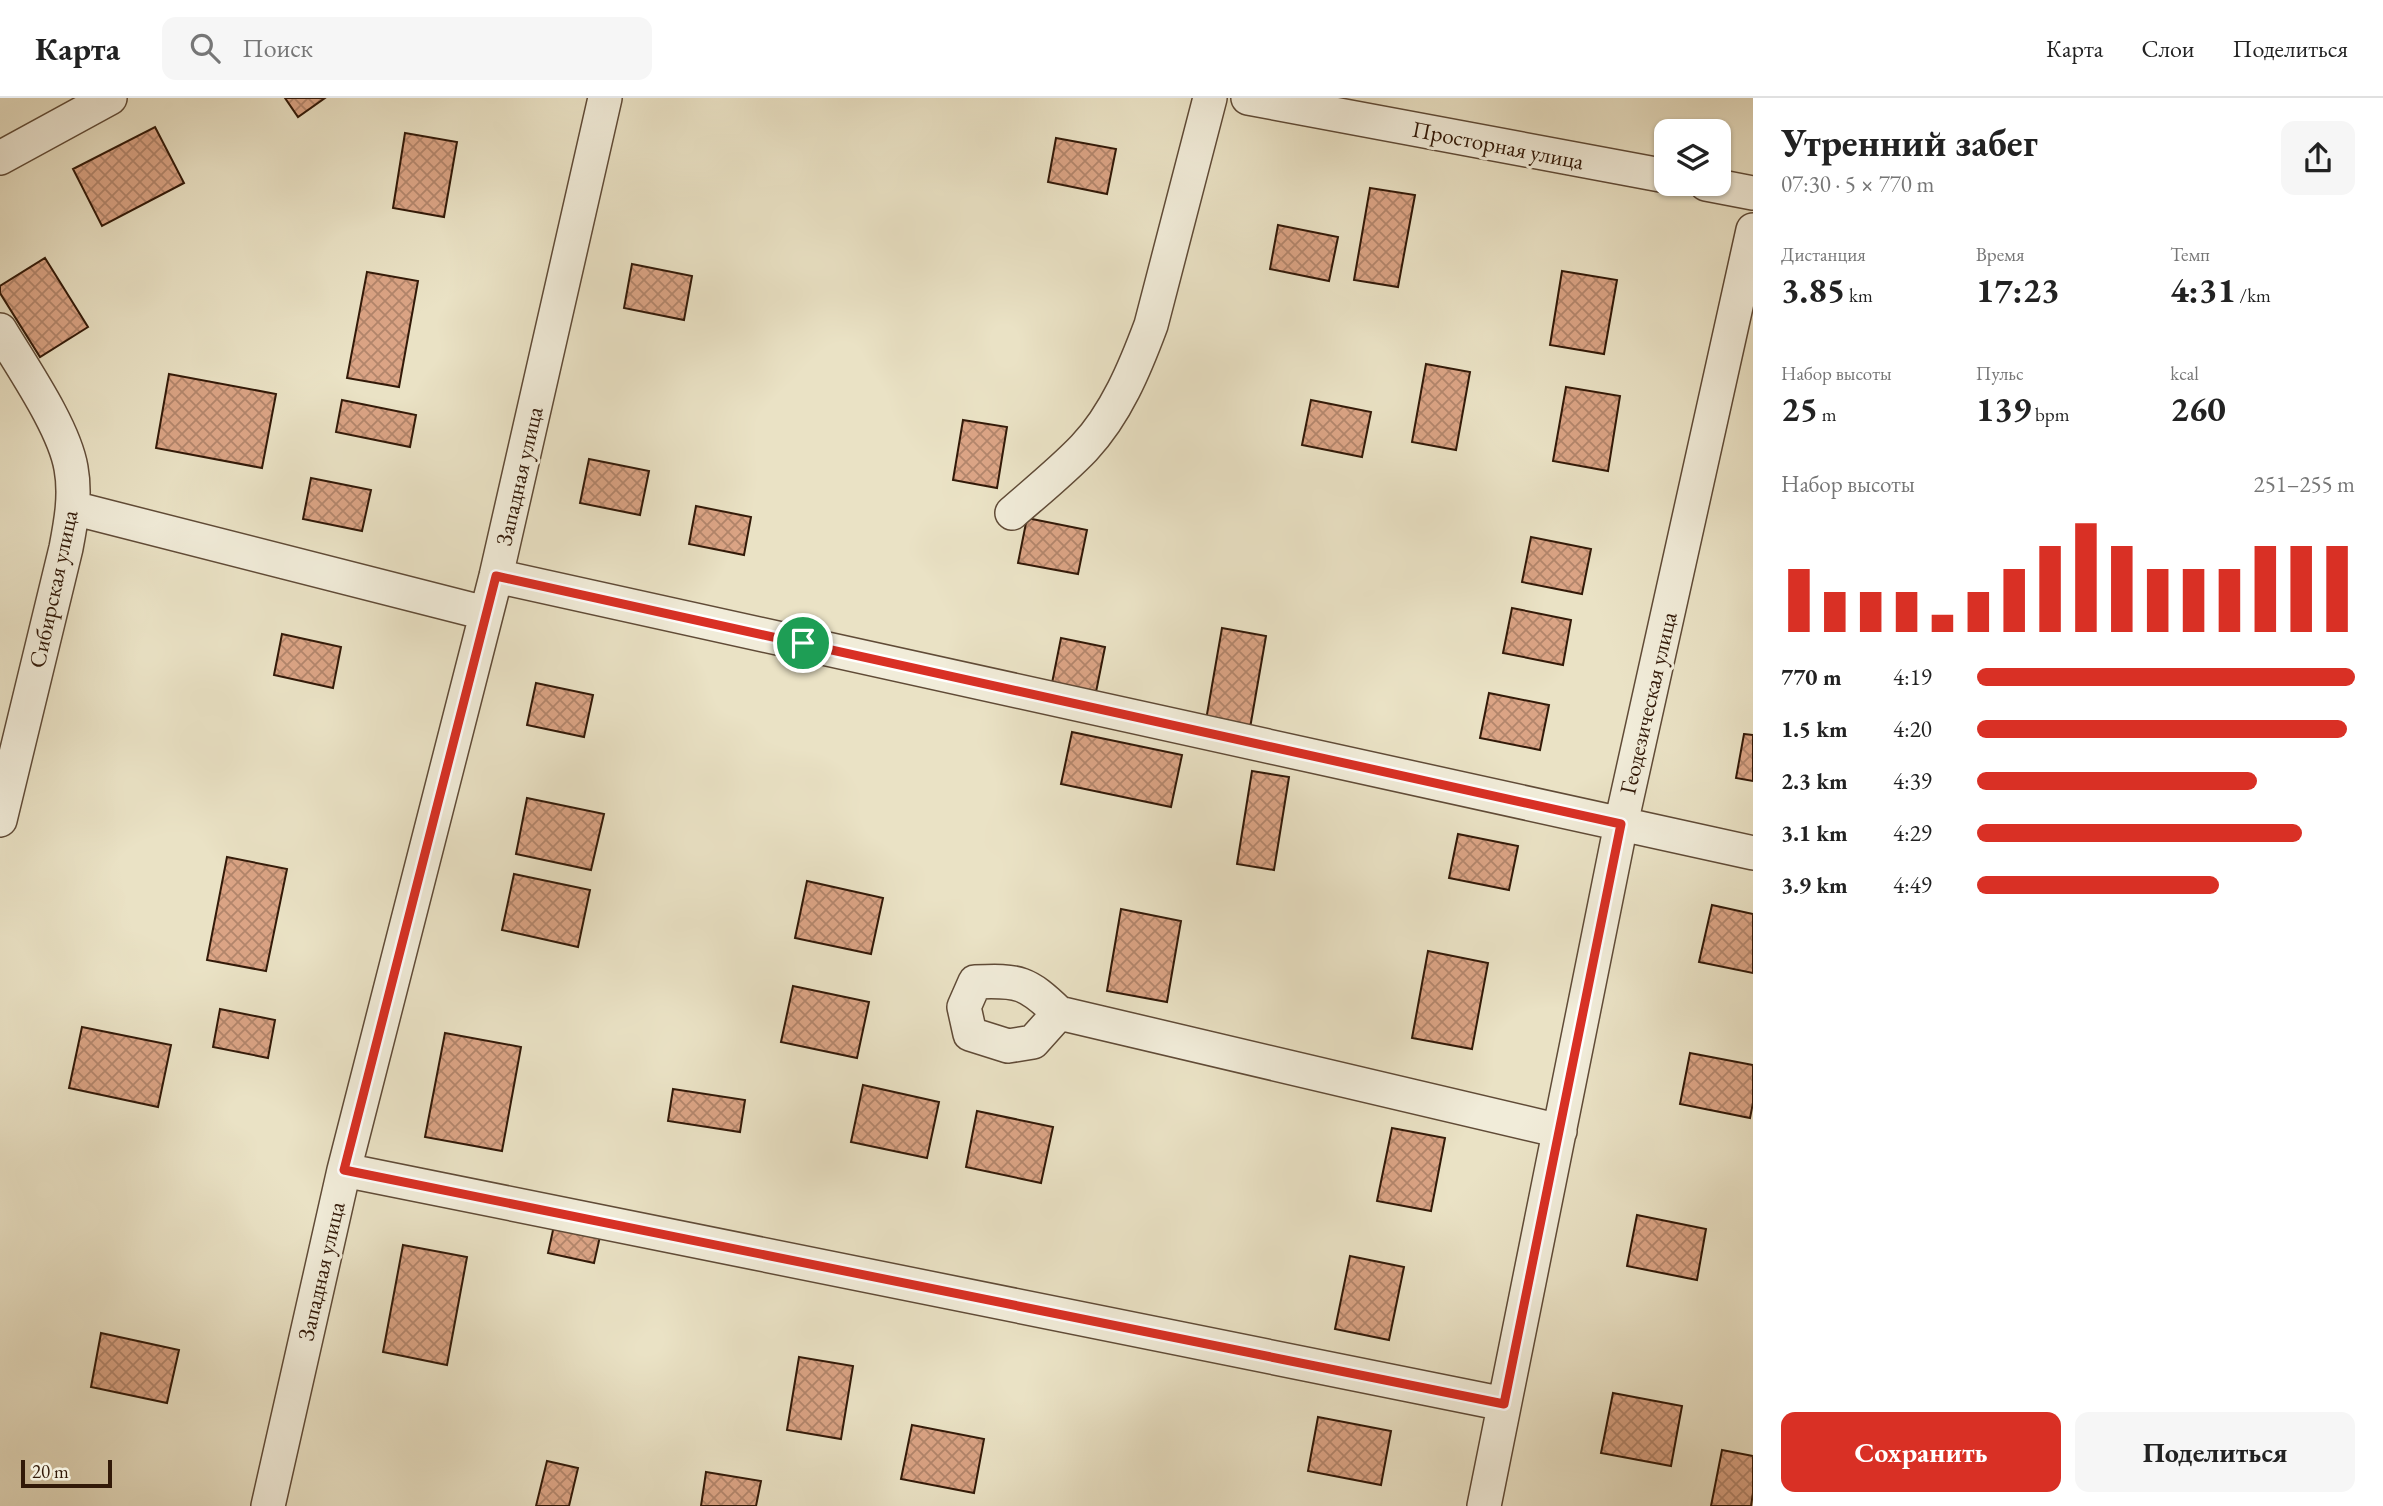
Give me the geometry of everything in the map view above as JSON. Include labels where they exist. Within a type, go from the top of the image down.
[{"type":"street","points":[[0,158],[110,98]]},
{"type":"street","name":"Западная улица","points":[[268,1506],[344,1170],[496,576],[604,98]]},
{"type":"street","points":[[1012,513],[1085,446],[1117,402],[1138,361],[1151,325],[1210,98]]},
{"type":"street","name":"Просторная улица","points":[[1248,98],[1654,174]]},
{"type":"street","points":[[1731,189],[1753,193]]},
{"type":"street","name":"Геодезическая улица","points":[[1484,1506],[1621,824],[1753,230]]},
{"type":"street","name":"Сибирская улица","points":[[0,330],[60,433],[71,468],[73,508],[0,820]]},
{"type":"street","points":[[73,508],[485,613]]},
{"type":"street","points":[[496,576],[1753,853]]},
{"type":"street","points":[[1059,1013],[1560,1131]]},
{"type":"street","points":[[344,1170],[1504,1404]]},
{"type":"building","points":[[285,98],[325,98],[298,117]]},
{"type":"building","points":[[155,127],[184,183],[102,226],[73,169]]},
{"type":"building","points":[[405,133],[457,142],[444,217],[393,208]]},
{"type":"building","points":[[1056,138],[1116,149],[1107,194],[1048,182]]},
{"type":"building","points":[[1370,188],[1415,195],[1398,287],[1354,280]]},
{"type":"building","points":[[1278,225],[1338,237],[1329,281],[1270,269]]},
{"type":"building","points":[[45,258],[88,327],[40,357],[0,293],[0,286]]},
{"type":"building","points":[[632,264],[692,276],[684,320],[624,308]]},
{"type":"building","points":[[1562,271],[1617,280],[1604,354],[1550,345]]},
{"type":"building","points":[[367,272],[418,281],[399,387],[347,378]]},
{"type":"building","points":[[1426,364],[1470,372],[1456,450],[1412,442]]},
{"type":"building","points":[[169,374],[276,394],[262,468],[156,448]]},
{"type":"building","points":[[1566,387],[1620,396],[1608,471],[1553,461]]},
{"type":"building","points":[[342,400],[416,415],[410,447],[336,432]]},
{"type":"building","points":[[1311,400],[1371,412],[1362,457],[1302,445]]},
{"type":"building","points":[[963,420],[1007,427],[997,488],[953,480]]},
{"type":"building","points":[[589,459],[649,471],[640,515],[580,503]]},
{"type":"building","points":[[311,478],[371,490],[362,531],[303,519]]},
{"type":"building","points":[[696,506],[751,517],[744,555],[689,544]]},
{"type":"building","points":[[1027,518],[1087,530],[1078,574],[1018,563]]},
{"type":"building","points":[[1531,537],[1591,549],[1582,594],[1522,582]]},
{"type":"building","points":[[1512,608],[1571,620],[1563,665],[1503,653]]},
{"type":"building","points":[[1222,628],[1266,636],[1250,728],[1206,720]]},
{"type":"building","points":[[282,634],[341,647],[333,688],[274,675]]},
{"type":"building","points":[[1061,638],[1105,647],[1093,707],[1049,698]]},
{"type":"building","points":[[536,683],[593,695],[584,737],[527,725]]},
{"type":"building","points":[[1489,693],[1549,705],[1540,750],[1480,738]]},
{"type":"building","points":[[1072,732],[1182,755],[1171,807],[1061,784]]},
{"type":"building","points":[[1744,734],[1753,735],[1753,781],[1736,778]]},
{"type":"building","points":[[1252,771],[1289,777],[1274,870],[1237,864]]},
{"type":"building","points":[[527,798],[604,814],[591,870],[516,854]]},
{"type":"building","points":[[1458,834],[1518,846],[1509,890],[1449,878]]},
{"type":"building","points":[[227,857],[287,869],[266,971],[207,960]]},
{"type":"building","points":[[514,874],[590,890],[578,947],[502,930]]},
{"type":"building","points":[[807,881],[883,898],[871,954],[795,938]]},
{"type":"building","points":[[1712,905],[1753,914],[1753,973],[1699,962]]},
{"type":"building","points":[[1121,909],[1181,921],[1167,1002],[1107,991]]},
{"type":"building","points":[[1428,951],[1488,963],[1472,1049],[1412,1038]]},
{"type":"building","points":[[793,986],[869,1002],[857,1058],[781,1042]]},
{"type":"building","points":[[220,1009],[275,1020],[268,1058],[213,1047]]},
{"type":"building","points":[[82,1027],[171,1045],[158,1107],[69,1088]]},
{"type":"building","points":[[445,1033],[521,1047],[502,1151],[425,1137]]},
{"type":"building","points":[[1690,1053],[1753,1065],[1753,1103],[1750,1118],[1680,1104]]},
{"type":"building","points":[[863,1085],[939,1102],[927,1158],[851,1142]]},
{"type":"building","points":[[673,1089],[745,1100],[740,1132],[668,1121]]},
{"type":"building","points":[[977,1111],[1053,1127],[1041,1183],[966,1167]]},
{"type":"building","points":[[1392,1128],[1445,1138],[1431,1211],[1377,1201]]},
{"type":"building","points":[[1637,1215],[1706,1229],[1697,1280],[1627,1266]]},
{"type":"building","points":[[555,1221],[601,1232],[594,1263],[548,1253]]},
{"type":"building","points":[[403,1245],[467,1257],[447,1365],[383,1352]]},
{"type":"building","points":[[1350,1256],[1404,1267],[1389,1340],[1335,1329]]},
{"type":"building","points":[[101,1333],[179,1350],[167,1403],[91,1387]]},
{"type":"building","points":[[799,1357],[853,1366],[841,1439],[787,1430]]},
{"type":"building","points":[[1613,1393],[1682,1406],[1671,1466],[1601,1453]]},
{"type":"building","points":[[1318,1417],[1391,1431],[1381,1485],[1308,1471]]},
{"type":"building","points":[[912,1425],[984,1439],[974,1493],[901,1479]]},
{"type":"building","points":[[1722,1450],[1753,1456],[1751,1506],[1711,1506]]},
{"type":"building","points":[[547,1461],[578,1468],[569,1506],[536,1506]]},
{"type":"building","points":[[706,1472],[761,1481],[756,1506],[701,1506]]},
{"type":"route","points":[[496,576],[803,643],[1621,824],[1504,1404],[344,1170],[496,576]]}]
